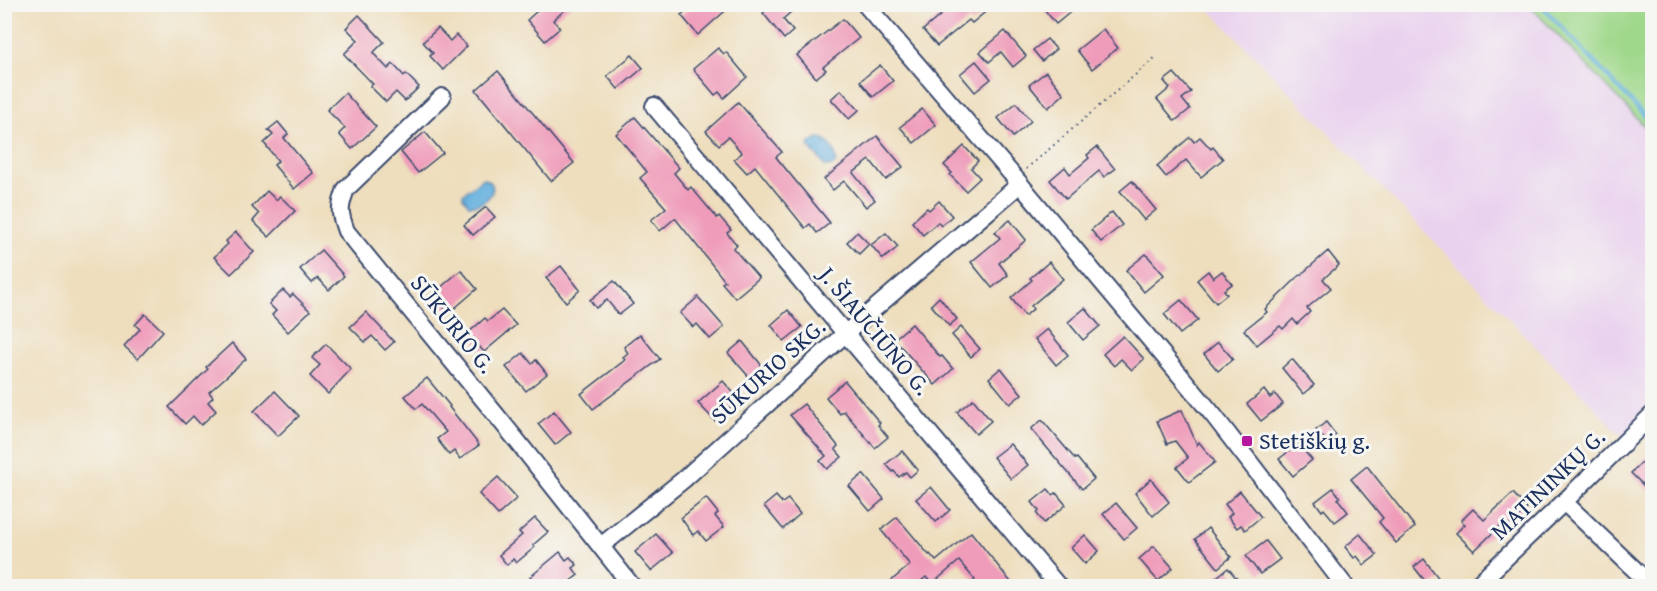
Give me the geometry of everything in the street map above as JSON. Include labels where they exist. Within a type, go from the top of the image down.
[{"type":"street","points":[[865,4],[1214,416],[1345,586]]},
{"type":"street","name":"SŪKURIO G.","points":[[442,97],[346,189],[340,206],[346,231],[632,586]]},
{"type":"street","name":"J. ŠIAUČIŪNO G.","points":[[654,106],[1058,586]]},
{"type":"street","name":"SŪKURIO SKG.","points":[[601,546],[683,480],[1017,181]]},
{"type":"street","name":"MATININKŲ G.","points":[[1476,586],[1653,415]]},
{"type":"street","points":[[1564,502],[1653,586]]},
{"type":"path","points":[[1017,181],[1156,57]]},
{"type":"shaded area","points":[[1205,5],[1529,5],[1652,134],[1652,425],[1632,446]]},
{"type":"green space","points":[[1529,5],[1652,5],[1652,134]]},
{"type":"water","points":[[818,138],[828,143],[833,150],[836,162],[833,166],[825,166],[809,147]]},
{"type":"water","points":[[483,178],[492,186],[490,195],[481,203],[469,205],[463,194]]},
{"type":"building","points":[[545,4],[572,4],[553,20],[560,28],[545,41],[527,20]]},
{"type":"building","points":[[694,4],[733,4],[698,35],[681,15]]},
{"type":"building","points":[[774,4],[800,4],[783,19],[793,31],[784,39],[763,13]]},
{"type":"building","points":[[954,4],[995,4],[972,23],[969,20],[937,46],[923,30]]},
{"type":"building","points":[[1040,4],[1080,4],[1056,24]]},
{"type":"building","points":[[359,15],[384,42],[373,53],[388,69],[393,64],[419,87],[405,101],[396,92],[386,102],[370,86],[373,84],[344,54],[358,40],[346,28]]},
{"type":"building","points":[[843,19],[859,38],[823,67],[826,70],[816,78],[797,55]]},
{"type":"building","points":[[438,28],[450,41],[456,35],[467,46],[443,70],[430,56],[433,53],[423,42]]},
{"type":"building","points":[[1103,29],[1118,48],[1092,69],[1077,50]]},
{"type":"building","points":[[1005,31],[1026,56],[1013,67],[1001,52],[989,62],[980,52]]},
{"type":"building","points":[[1047,39],[1056,49],[1042,61],[1033,50]]},
{"type":"building","points":[[718,48],[724,54],[726,52],[747,77],[724,98],[719,92],[715,95],[693,69]]},
{"type":"building","points":[[632,55],[643,68],[618,89],[607,76]]},
{"type":"building","points":[[976,61],[991,79],[975,92],[960,74]]},
{"type":"building","points":[[880,65],[893,81],[873,97],[860,81]]},
{"type":"building","points":[[498,71],[574,163],[551,181],[476,90]]},
{"type":"building","points":[[1046,72],[1064,94],[1048,108],[1029,85]]},
{"type":"building","points":[[1174,73],[1191,92],[1182,99],[1190,109],[1175,121],[1157,99],[1170,88],[1164,81]]},
{"type":"building","points":[[841,90],[859,110],[849,119],[831,99]]},
{"type":"building","points":[[345,93],[376,127],[352,149],[339,134],[345,128],[327,110]]},
{"type":"building","points":[[738,102],[782,152],[776,157],[830,223],[817,233],[810,224],[805,228],[755,166],[747,173],[734,159],[742,153],[728,137],[719,145],[706,131]]},
{"type":"building","points":[[1016,103],[1031,121],[1013,137],[998,118]]},
{"type":"building","points":[[922,109],[936,125],[914,143],[900,127]]},
{"type":"building","points":[[635,117],[679,168],[674,173],[688,190],[691,187],[717,218],[719,216],[731,230],[727,233],[737,245],[733,248],[759,278],[735,298],[722,283],[725,281],[675,218],[660,231],[651,220],[666,208],[640,178],[647,172],[616,134]]},
{"type":"building","points":[[278,122],[288,134],[284,138],[313,173],[294,189],[274,165],[278,161],[264,143],[273,135],[268,130]]},
{"type":"building","points":[[425,132],[443,153],[418,173],[401,152]]},
{"type":"building","points":[[877,136],[903,167],[886,180],[870,160],[853,173],[875,200],[866,207],[844,181],[833,190],[824,179]]},
{"type":"building","points":[[1190,137],[1194,142],[1200,137],[1223,159],[1201,177],[1186,160],[1166,177],[1157,166]]},
{"type":"building","points":[[964,146],[978,161],[971,168],[980,178],[966,191],[950,175],[952,173],[944,165]]},
{"type":"building","points":[[1097,147],[1115,169],[1104,177],[1099,171],[1066,199],[1050,180],[1065,167],[1070,174],[1089,158],[1087,155]]},
{"type":"building","points":[[1132,181],[1156,210],[1144,220],[1120,191]]},
{"type":"building","points":[[267,191],[276,200],[280,196],[295,211],[269,237],[253,221],[259,214],[252,207]]},
{"type":"building","points":[[939,201],[952,216],[941,226],[938,222],[923,235],[912,222],[927,208],[929,210]]},
{"type":"building","points":[[486,207],[495,217],[473,235],[464,225]]},
{"type":"building","points":[[1112,212],[1122,225],[1101,242],[1091,230]]},
{"type":"building","points":[[1010,220],[1026,240],[999,263],[1008,275],[992,288],[971,262],[1000,238],[995,232]]},
{"type":"building","points":[[236,232],[254,252],[231,274],[214,257],[228,244],[226,241]]},
{"type":"building","points":[[857,232],[869,244],[859,254],[847,242]]},
{"type":"building","points":[[886,233],[898,247],[883,259],[871,245]]},
{"type":"building","points":[[321,250],[344,276],[329,290],[318,278],[312,283],[300,269]]},
{"type":"building","points":[[1328,251],[1339,265],[1323,279],[1331,288],[1307,308],[1310,312],[1297,324],[1293,319],[1283,329],[1280,326],[1257,345],[1244,330],[1267,312],[1265,309]]},
{"type":"building","points":[[1146,254],[1164,275],[1144,292],[1126,270]]},
{"type":"building","points":[[1049,262],[1063,279],[1031,306],[1033,309],[1025,316],[1011,298]]},
{"type":"building","points":[[561,266],[580,290],[566,302],[546,278]]},
{"type":"building","points":[[461,270],[477,289],[449,313],[433,294]]},
{"type":"building","points":[[1208,271],[1213,278],[1222,271],[1232,284],[1224,290],[1227,294],[1216,303],[1197,280]]},
{"type":"building","points":[[614,281],[633,304],[619,315],[607,300],[596,308],[590,300]]},
{"type":"building","points":[[283,290],[290,297],[293,294],[310,311],[288,332],[272,315],[276,311],[269,304]]},
{"type":"building","points":[[698,297],[724,327],[710,339],[697,324],[693,327],[680,313]]},
{"type":"building","points":[[939,297],[957,319],[949,326],[931,305]]},
{"type":"building","points":[[1181,300],[1198,320],[1180,334],[1164,314]]},
{"type":"building","points":[[1085,308],[1100,326],[1083,340],[1068,322]]},
{"type":"building","points":[[502,310],[516,325],[484,352],[468,333],[485,318],[488,321]]},
{"type":"building","points":[[788,310],[802,327],[784,341],[771,325]]},
{"type":"building","points":[[366,312],[394,342],[385,350],[372,336],[365,342],[350,327]]},
{"type":"building","points":[[145,314],[163,331],[138,359],[124,346],[140,329],[135,325]]},
{"type":"building","points":[[912,324],[953,369],[935,385],[894,339]]},
{"type":"building","points":[[961,327],[980,349],[971,357],[952,335]]},
{"type":"building","points":[[1047,329],[1068,355],[1056,365],[1035,339]]},
{"type":"building","points":[[640,334],[660,359],[593,409],[581,394],[625,360],[623,357],[628,353],[624,347]]},
{"type":"building","points":[[1123,336],[1144,359],[1132,370],[1121,359],[1114,366],[1103,354]]},
{"type":"building","points":[[742,341],[763,367],[750,378],[728,353]]},
{"type":"building","points":[[1218,342],[1233,359],[1218,371],[1204,354]]},
{"type":"building","points":[[232,343],[246,359],[209,392],[213,397],[208,402],[216,411],[201,425],[193,416],[185,424],[169,407]]},
{"type":"building","points":[[326,344],[351,369],[328,394],[310,376],[320,365],[312,358]]},
{"type":"building","points":[[523,353],[532,364],[536,360],[547,374],[526,391],[506,367]]},
{"type":"building","points":[[1292,359],[1314,385],[1303,394],[1282,368]]},
{"type":"building","points":[[1001,368],[1022,394],[1010,404],[989,378]]},
{"type":"building","points":[[427,378],[479,445],[460,459],[454,451],[449,455],[437,439],[446,432],[422,404],[416,409],[405,396]]},
{"type":"building","points":[[723,381],[739,399],[715,421],[698,403]]},
{"type":"building","points":[[845,381],[880,423],[878,425],[888,437],[875,448],[844,411],[840,414],[826,397]]},
{"type":"building","points":[[1264,390],[1270,398],[1275,394],[1283,404],[1261,421],[1247,404]]},
{"type":"building","points":[[275,391],[299,416],[278,436],[254,411]]},
{"type":"building","points":[[973,399],[991,421],[976,434],[957,412]]},
{"type":"building","points":[[804,404],[838,446],[835,449],[842,457],[827,469],[820,461],[826,456],[790,415]]},
{"type":"building","points":[[1182,410],[1197,445],[1199,442],[1215,462],[1189,482],[1177,467],[1188,458],[1175,441],[1167,444],[1157,421]]},
{"type":"building","points":[[554,411],[571,432],[555,445],[538,424]]},
{"type":"building","points":[[1042,420],[1094,479],[1082,489],[1031,429]]},
{"type":"building","points":[[1326,422],[1336,435],[1327,442],[1316,430]]},
{"type":"building","points":[[1010,444],[1028,465],[1011,479],[993,457]]},
{"type":"building","points":[[1298,444],[1312,460],[1293,476],[1279,459]]},
{"type":"building","points":[[902,451],[918,470],[910,477],[906,472],[899,477],[886,464]]},
{"type":"building","points":[[1653,451],[1653,495],[1631,473]]},
{"type":"building","points":[[1367,466],[1415,527],[1396,543],[1379,522],[1383,518],[1351,479]]},
{"type":"building","points":[[863,474],[884,499],[870,511],[849,486]]},
{"type":"building","points":[[498,477],[517,498],[498,515],[479,494]]},
{"type":"building","points":[[1151,479],[1169,502],[1153,516],[1135,493]]},
{"type":"building","points":[[931,487],[950,510],[936,522],[916,499]]},
{"type":"building","points":[[1333,488],[1348,512],[1335,522],[1315,502]]},
{"type":"building","points":[[1048,489],[1053,495],[1056,493],[1066,505],[1044,523],[1032,502]]},
{"type":"building","points":[[1240,491],[1261,517],[1245,530],[1241,525],[1237,528],[1228,517],[1232,513],[1225,504]]},
{"type":"building","points":[[1513,493],[1527,509],[1508,526],[1504,522],[1474,551],[1456,533],[1465,524],[1461,521],[1473,509],[1484,520]]},
{"type":"building","points":[[776,496],[782,503],[788,499],[800,514],[783,529],[764,506]]},
{"type":"building","points":[[706,498],[718,513],[715,516],[724,527],[706,541],[698,531],[693,535],[681,518]]},
{"type":"building","points":[[1116,503],[1137,528],[1124,539],[1103,514]]},
{"type":"building","points":[[897,517],[936,561],[971,532],[1014,586],[968,586],[975,580],[959,561],[932,584],[926,577],[915,586],[885,586],[910,565],[881,530]]},
{"type":"building","points":[[535,518],[548,532],[516,563],[513,559],[507,565],[499,555],[522,535],[519,532]]},
{"type":"building","points":[[1208,528],[1231,557],[1218,568],[1195,539]]},
{"type":"building","points":[[656,534],[673,553],[651,571],[635,552]]},
{"type":"building","points":[[1360,534],[1377,555],[1364,565],[1345,547]]},
{"type":"building","points":[[1085,535],[1099,551],[1085,564],[1071,548]]},
{"type":"building","points":[[1266,541],[1280,559],[1260,574],[1246,556]]},
{"type":"building","points":[[1154,546],[1173,568],[1158,581],[1139,559]]},
{"type":"building","points":[[560,552],[566,560],[570,557],[577,565],[573,568],[578,575],[564,586],[537,586],[530,577]]},
{"type":"building","points":[[1424,559],[1440,580],[1431,586],[1414,567]]},
{"type":"building","points":[[1228,568],[1243,586],[1218,586],[1213,580]]},
{"type":"waterway","points":[[1540,4],[1652,124]]},
{"type":"place","name":"Stetiškių g.","points":[[1247,441]]}]
